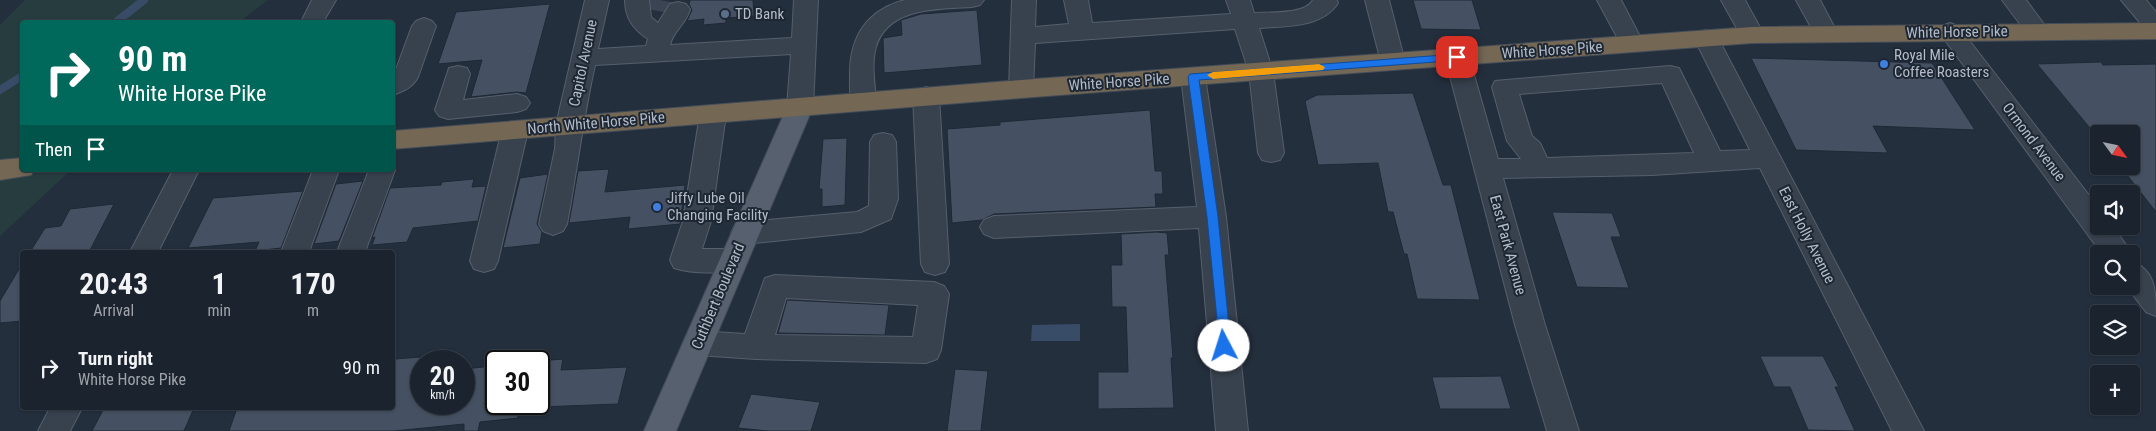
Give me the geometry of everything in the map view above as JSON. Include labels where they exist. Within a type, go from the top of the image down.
[{"type":"highway","name":"White Horse Pike","points":[[800,107],[1752,35],[1950,31],[2156,30]]},
{"type":"highway","name":"North White Horse Pike","points":[[395,141],[800,107]]},
{"type":"highway","points":[[0,170],[20,168]]},
{"type":"main road","name":"Cuthbert Boulevard","points":[[660,431],[800,107]]},
{"type":"street","points":[[313,20],[324,0]]},
{"type":"street","name":"Capitol Avenue","points":[[553,224],[568,149],[569,125],[597,0]]},
{"type":"street","points":[[800,107],[806,0]]},
{"type":"street","points":[[863,101],[864,48],[868,36],[876,24],[889,12],[913,4],[972,0]]},
{"type":"street","points":[[1020,89],[1024,0]]},
{"type":"street","points":[[1076,0],[1082,31]]},
{"type":"street","points":[[1023,36],[1082,31],[1241,10],[1293,18],[1321,9],[1326,0]]},
{"type":"street","points":[[1377,0],[1393,62]]},
{"type":"street","points":[[1609,0],[1632,44]]},
{"type":"street","points":[[1733,0],[1752,35]]},
{"type":"street","points":[[1808,0],[1826,34]]},
{"type":"street","points":[[2014,0],[2037,31]]},
{"type":"street","points":[[2133,0],[2156,27]]},
{"type":"street","points":[[658,8],[658,45],[640,23],[638,17],[658,8]]},
{"type":"street","points":[[1241,10],[1261,72],[1271,153]]},
{"type":"street","points":[[395,85],[406,77],[424,26]]},
{"type":"street","name":"Ormond Avenue","points":[[1950,31],[2111,245]]},
{"type":"street","name":"East Holly Avenue","points":[[1706,38],[1908,431]]},
{"type":"street","points":[[584,58],[658,45],[802,45]]},
{"type":"street","points":[[1558,50],[1572,82]]},
{"type":"street","name":"East Park Avenue","points":[[1457,57],[1530,325],[1562,431]]},
{"type":"street","points":[[458,74],[448,110],[517,103]]},
{"type":"street","points":[[1537,167],[1531,150],[1520,140],[1504,88],[1670,74],[1711,160]]},
{"type":"street","points":[[1194,77],[1212,217],[1232,431]]},
{"type":"street","points":[[926,96],[935,264]]},
{"type":"street","points":[[475,134],[485,106]]},
{"type":"street","points":[[713,114],[697,221],[684,260],[733,260]]},
{"type":"street","points":[[477,255],[491,185],[506,169],[515,130]]},
{"type":"street","points":[[745,233],[862,222],[875,216],[881,212],[884,199],[883,142]]},
{"type":"street","points":[[1488,168],[1652,165],[1769,158]]},
{"type":"street","points":[[145,250],[185,172]]},
{"type":"street","points":[[295,250],[325,172]]},
{"type":"street","points":[[352,250],[381,172]]},
{"type":"street","points":[[994,227],[1212,217]]},
{"type":"street","points":[[2140,284],[2156,304]]},
{"type":"street","points":[[698,343],[756,347],[926,350],[934,294],[775,286],[756,347]]},
{"type":"street","points":[[54,431],[65,410]]},
{"type":"green space","points":[[25,0],[268,0],[242,20],[20,20],[20,172],[69,172],[0,236],[0,25]]},
{"type":"water","points":[[1080,324],[1080,341],[1031,341],[1032,325]]},
{"type":"building","name":"TD Bank","points":[[690,0],[753,0],[754,16],[726,18],[726,23],[703,25],[704,19],[687,21],[692,10],[689,4]]},
{"type":"building","points":[[1413,0],[1472,0],[1481,30],[1421,29]]},
{"type":"building","points":[[550,4],[526,93],[517,92],[471,97],[482,60],[438,64],[456,12]]},
{"type":"building","points":[[977,10],[982,65],[884,73],[883,38],[902,35],[901,20],[921,14]]},
{"type":"building","points":[[1751,58],[1932,63],[1975,130],[1873,126],[1888,153],[1796,150]]},
{"type":"building","points":[[2101,62],[2103,65],[2156,64],[2156,212],[2140,192],[2140,185],[2135,185],[2127,175],[2140,175],[2140,125],[2090,125],[2090,128],[2037,64]]},
{"type":"building","points":[[1413,93],[1443,185],[1451,185],[1480,300],[1417,299],[1407,254],[1404,254],[1393,212],[1388,212],[1378,163],[1318,165],[1305,101],[1317,95]]},
{"type":"building","points":[[1150,110],[1155,171],[1162,171],[1163,194],[1155,194],[1156,207],[994,214],[982,220],[952,223],[947,129],[1000,125],[1000,122]]},
{"type":"building","points":[[847,138],[845,205],[822,207],[822,189],[819,189],[823,139]]},
{"type":"building","points":[[609,169],[605,192],[685,185],[680,224],[628,229],[630,217],[569,223],[578,171]]},
{"type":"building","points":[[548,174],[537,224],[542,232],[540,244],[503,248],[520,178]]},
{"type":"building","points":[[474,179],[472,187],[486,186],[478,221],[413,228],[407,242],[372,245],[375,237],[372,238],[390,188],[441,185],[442,182]]},
{"type":"building","points":[[363,181],[339,241],[314,244],[336,184]]},
{"type":"building","points":[[303,191],[281,248],[255,250],[259,242],[188,248],[213,198]]},
{"type":"building","points":[[114,204],[90,250],[31,250],[45,228],[61,226],[70,209]]},
{"type":"building","points":[[1552,212],[1612,213],[1621,237],[1611,237],[1629,288],[1577,287]]},
{"type":"building","points":[[1167,233],[1169,255],[1165,255],[1173,358],[1171,358],[1174,408],[1098,409],[1098,372],[1128,372],[1126,307],[1112,307],[1111,265],[1122,265],[1121,234]]},
{"type":"building","points":[[20,267],[20,321],[0,323],[0,301]]},
{"type":"building","points":[[787,300],[889,305],[885,335],[778,333]]},
{"type":"building","points":[[1760,356],[1823,356],[1839,387],[1835,387],[1855,431],[1808,430],[1790,387],[1774,387]]},
{"type":"building","points":[[410,358],[410,415],[475,415],[475,368],[485,367],[485,415],[518,415],[518,418],[480,422],[478,431],[464,431],[464,424],[394,431],[229,431],[236,410],[395,410],[395,359]]},
{"type":"building","points":[[563,359],[561,370],[627,367],[618,404],[550,407],[550,360]]},
{"type":"building","points":[[955,369],[988,371],[981,431],[947,431]]},
{"type":"building","points":[[1501,376],[1511,409],[1440,409],[1432,377]]},
{"type":"building","points":[[751,394],[820,402],[811,431],[768,431],[738,428]]},
{"type":"building","points":[[103,410],[193,410],[184,431],[92,431]]},
{"type":"waterway","points":[[119,20],[144,0]]},
{"type":"waterway","points":[[0,90],[20,77]]},
{"type":"tunnel","points":[[658,11],[660,0]]},
{"type":"slow traffic","points":[[1213,75],[1319,67]]},
{"type":"place","name":"TD Bank","points":[[725,14]]},
{"type":"place","name":"Royal Mile Coffee Roasters","points":[[1884,64]]},
{"type":"place","name":"Jiffy Lube Oil Changing Facility","points":[[657,207]]},
{"type":"route","points":[[1224,346],[1212,217],[1194,77],[1457,57]]}]
